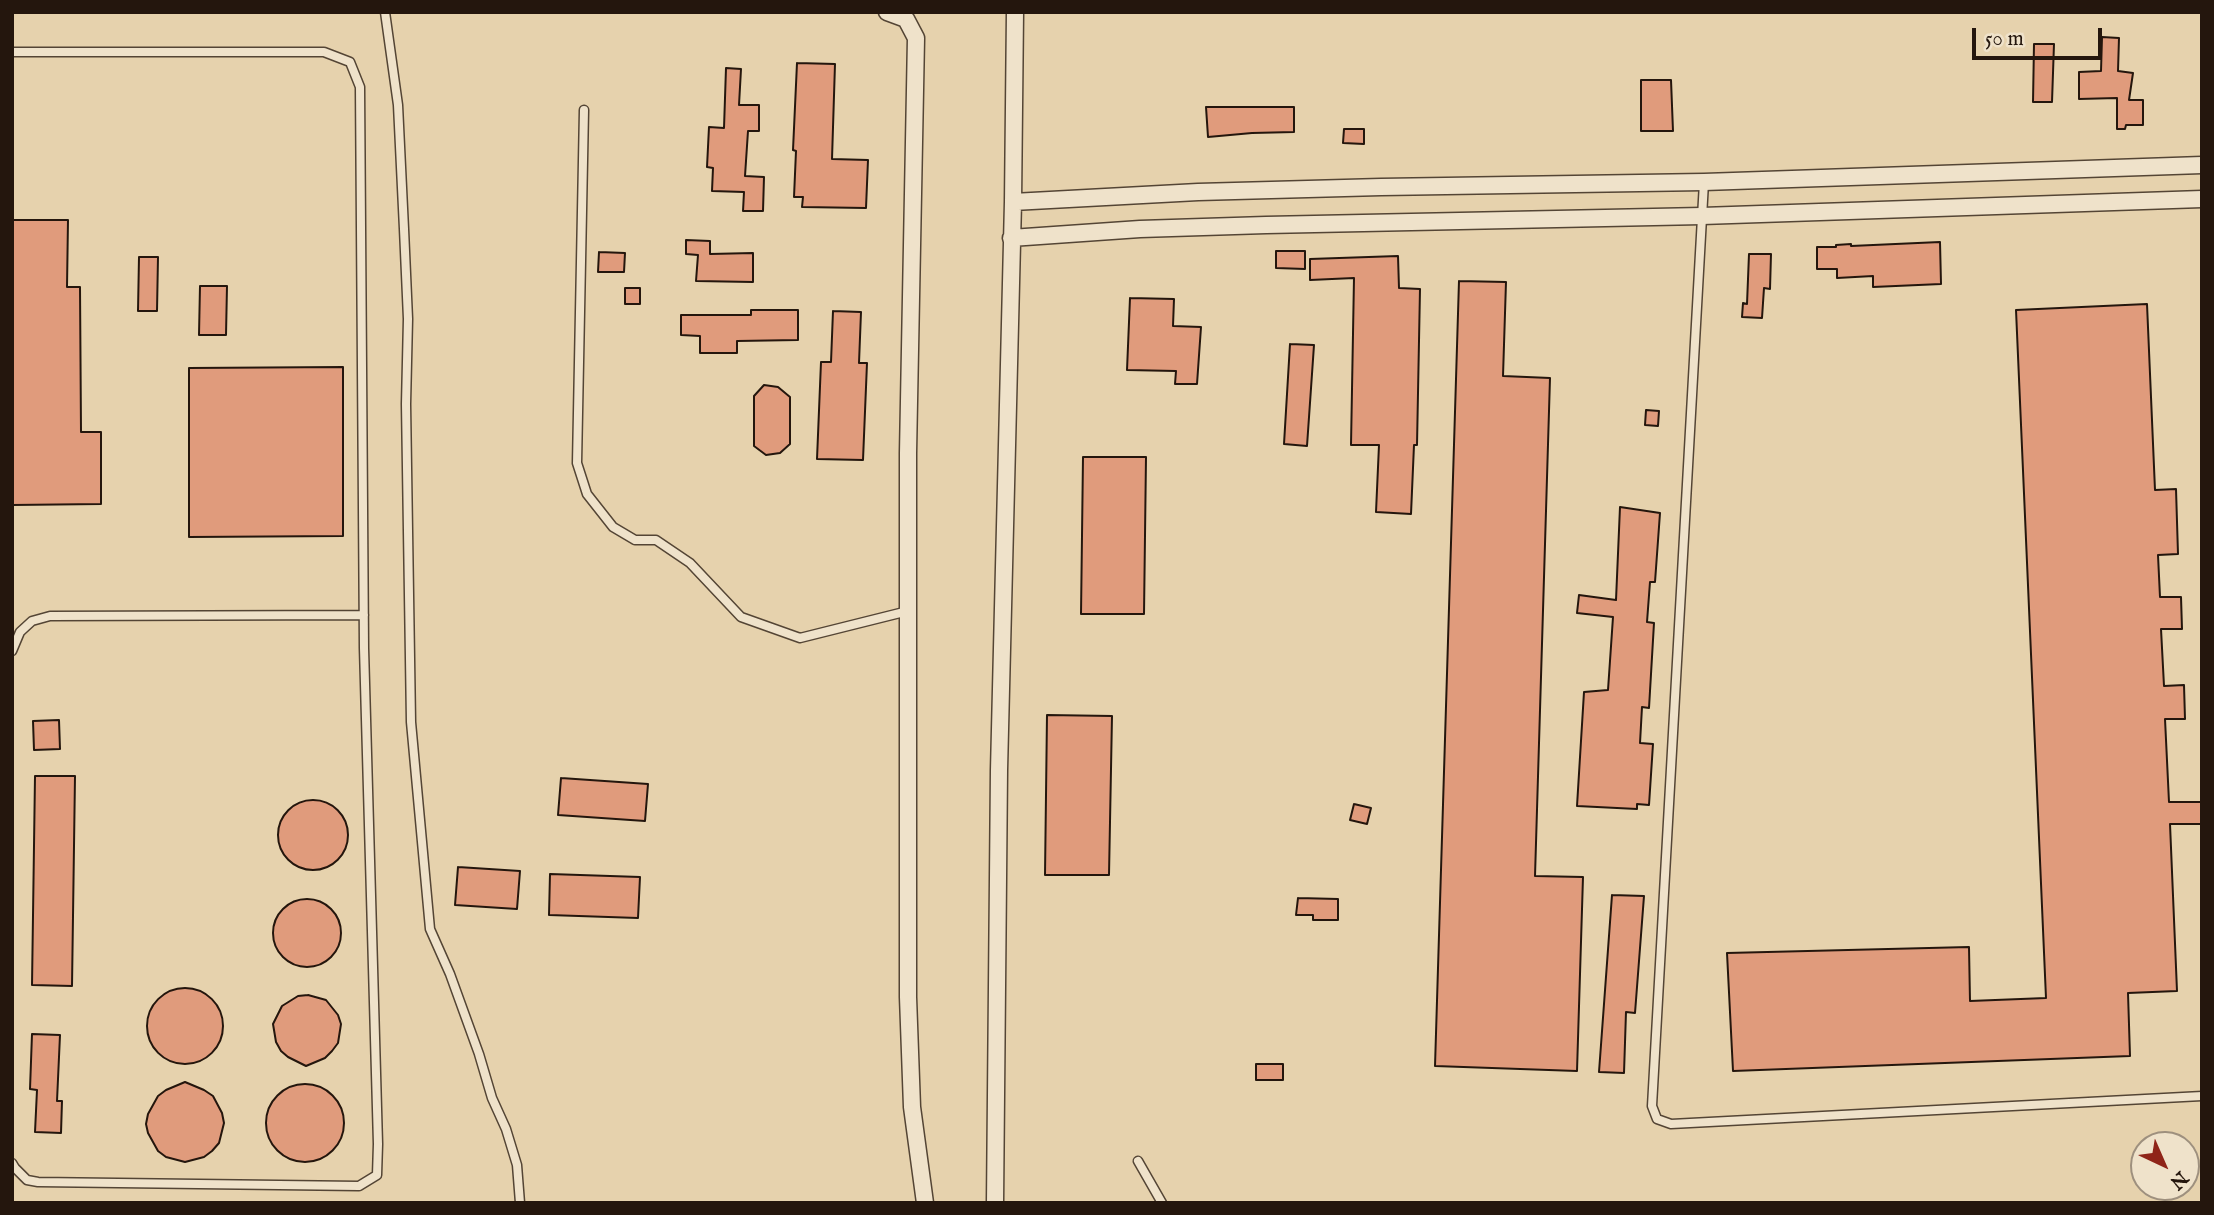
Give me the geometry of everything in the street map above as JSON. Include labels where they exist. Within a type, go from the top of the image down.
[{"type":"street","points":[[887,12],[906,19],[916,38],[908,611],[908,997],[911,1088],[925,1203]]},
{"type":"street","points":[[995,1203],[999,756],[1015,12]]},
{"type":"street","points":[[1013,202],[1316,189],[1704,182],[2202,165]]},
{"type":"street","points":[[1011,238],[1140,229],[1702,216],[2202,199]]},
{"type":"lane","points":[[385,12],[398,106],[408,319],[406,404],[411,722],[430,929],[450,974],[492,1098],[506,1129],[517,1165],[520,1203]]},
{"type":"lane","points":[[12,52],[324,52],[350,62],[360,87],[364,615],[374,923],[377,1175],[359,1186],[38,1182],[27,1180],[12,1163]]},
{"type":"lane","points":[[584,110],[577,464],[587,494],[613,527],[635,540],[656,541],[690,563],[741,617],[800,638],[908,611]]},
{"type":"lane","points":[[1704,182],[1652,1106],[1657,1119],[1671,1124],[2202,1096]]},
{"type":"lane","points":[[12,651],[20,632],[32,621],[50,616],[364,615]]},
{"type":"lane","points":[[1138,1161],[1162,1203]]},
{"type":"building","points":[[2102,37],[2119,38],[2118,71],[2133,73],[2129,100],[2143,100],[2143,125],[2126,125],[2125,129],[2117,129],[2117,98],[2079,99],[2079,72],[2101,71]]},
{"type":"building","points":[[2034,44],[2054,44],[2052,102],[2033,102]]},
{"type":"building","points":[[797,63],[835,64],[832,159],[868,160],[866,208],[802,207],[803,197],[794,197]]},
{"type":"building","points":[[726,68],[741,69],[739,105],[759,105],[759,131],[748,131],[745,176],[764,177],[763,211],[743,211],[744,192],[712,191],[713,168],[707,167],[709,127],[724,128]]},
{"type":"building","points":[[1641,80],[1671,80],[1673,131],[1641,131]]},
{"type":"building","points":[[1206,107],[1294,107],[1294,132],[1208,137]]},
{"type":"building","points":[[1344,129],[1364,129],[1364,144],[1343,143]]},
{"type":"building","points":[[12,220],[68,220],[67,287],[80,287],[81,432],[101,432],[101,504],[12,505]]},
{"type":"building","points":[[686,240],[710,241],[710,254],[753,253],[753,282],[696,281],[698,255],[686,254]]},
{"type":"building","points":[[1940,242],[1941,284],[1873,287],[1873,276],[1837,278],[1837,269],[1817,269],[1817,247]]},
{"type":"building","points":[[1276,251],[1305,251],[1305,269],[1276,268]]},
{"type":"building","points":[[599,252],[625,253],[624,272],[598,272]]},
{"type":"building","points":[[1749,254],[1771,254],[1770,289],[1764,288],[1762,318],[1742,317],[1743,303],[1747,304]]},
{"type":"building","points":[[1398,256],[1399,288],[1420,289],[1417,445],[1414,445],[1411,514],[1376,512],[1379,445],[1351,445],[1354,278],[1310,280],[1310,259]]},
{"type":"building","points":[[139,257],[158,257],[157,311],[138,311]]},
{"type":"building","points":[[1459,281],[1506,282],[1503,376],[1550,378],[1535,876],[1583,877],[1577,1071],[1435,1066]]},
{"type":"building","points":[[200,286],[227,286],[226,335],[199,335]]},
{"type":"building","points":[[625,288],[640,288],[640,304],[625,304]]},
{"type":"building","points":[[1130,298],[1174,299],[1173,326],[1201,327],[1197,384],[1175,384],[1176,371],[1127,370]]},
{"type":"building","points":[[2147,304],[2155,490],[2176,489],[2178,554],[2158,555],[2160,597],[2181,597],[2182,629],[2161,629],[2164,686],[2184,685],[2185,719],[2165,719],[2169,802],[2201,802],[2202,824],[2170,824],[2177,991],[2128,993],[2130,1056],[1733,1071],[1727,953],[1969,947],[1970,1001],[2046,998],[2016,310]]},
{"type":"building","points":[[751,310],[798,310],[798,340],[737,341],[737,353],[700,353],[700,336],[681,335],[681,315],[751,315]]},
{"type":"building","points":[[833,311],[861,312],[859,363],[867,363],[863,460],[817,459],[821,362],[831,362]]},
{"type":"building","points":[[1290,344],[1314,345],[1307,446],[1284,444]]},
{"type":"building","points":[[343,367],[343,536],[189,537],[189,368]]},
{"type":"building","points":[[764,385],[778,387],[790,397],[790,444],[780,453],[766,455],[754,446],[754,396]]},
{"type":"building","points":[[1646,410],[1659,411],[1658,426],[1645,425]]},
{"type":"building","points":[[1083,457],[1146,457],[1144,614],[1081,614]]},
{"type":"building","points":[[1620,507],[1660,513],[1655,582],[1650,582],[1647,622],[1654,623],[1649,708],[1642,707],[1640,743],[1653,744],[1649,805],[1637,804],[1637,809],[1577,806],[1584,692],[1608,690],[1613,617],[1577,613],[1579,595],[1616,600]]},
{"type":"building","points":[[1047,715],[1112,716],[1109,875],[1045,875]]},
{"type":"building","points":[[59,720],[60,749],[34,750],[33,721]]},
{"type":"building","points":[[35,776],[75,776],[72,986],[32,985]]},
{"type":"building","points":[[561,778],[648,784],[645,821],[558,815]]},
{"type":"building","points":[[313,800],[338,810],[348,835],[338,860],[313,870],[288,860],[278,835],[288,810]]},
{"type":"building","points":[[1354,804],[1371,808],[1367,824],[1350,820]]},
{"type":"building","points":[[458,867],[520,871],[517,909],[455,905]]},
{"type":"building","points":[[550,874],[640,877],[638,918],[549,915]]},
{"type":"building","points":[[1612,895],[1644,896],[1635,1013],[1626,1012],[1624,1073],[1599,1072]]},
{"type":"building","points":[[1298,898],[1338,899],[1338,920],[1313,920],[1313,915],[1296,915]]},
{"type":"building","points":[[300,899],[314,899],[326,904],[336,914],[341,933],[336,952],[326,962],[314,967],[300,967],[288,962],[278,952],[273,940],[273,926],[278,914],[288,904]]},
{"type":"building","points":[[178,988],[192,988],[206,994],[217,1005],[223,1026],[220,1041],[212,1053],[192,1064],[178,1064],[164,1058],[153,1047],[147,1033],[147,1019],[153,1005],[164,994]]},
{"type":"building","points":[[308,995],[326,1000],[338,1015],[341,1024],[338,1043],[332,1051],[325,1058],[306,1066],[281,1051],[276,1042],[273,1024],[282,1006],[298,996]]},
{"type":"building","points":[[32,1034],[60,1035],[57,1101],[62,1101],[61,1133],[35,1132],[37,1090],[30,1089]]},
{"type":"building","points":[[1256,1064],[1283,1064],[1283,1080],[1256,1080]]},
{"type":"building","points":[[185,1082],[213,1096],[224,1123],[219,1143],[212,1151],[204,1157],[185,1162],[166,1157],[158,1151],[146,1124],[148,1114],[158,1096]]},
{"type":"building","points":[[305,1084],[320,1087],[332,1096],[341,1108],[344,1123],[341,1138],[332,1150],[320,1159],[305,1162],[290,1159],[278,1150],[269,1138],[266,1123],[269,1108],[278,1096],[290,1087]]}]
